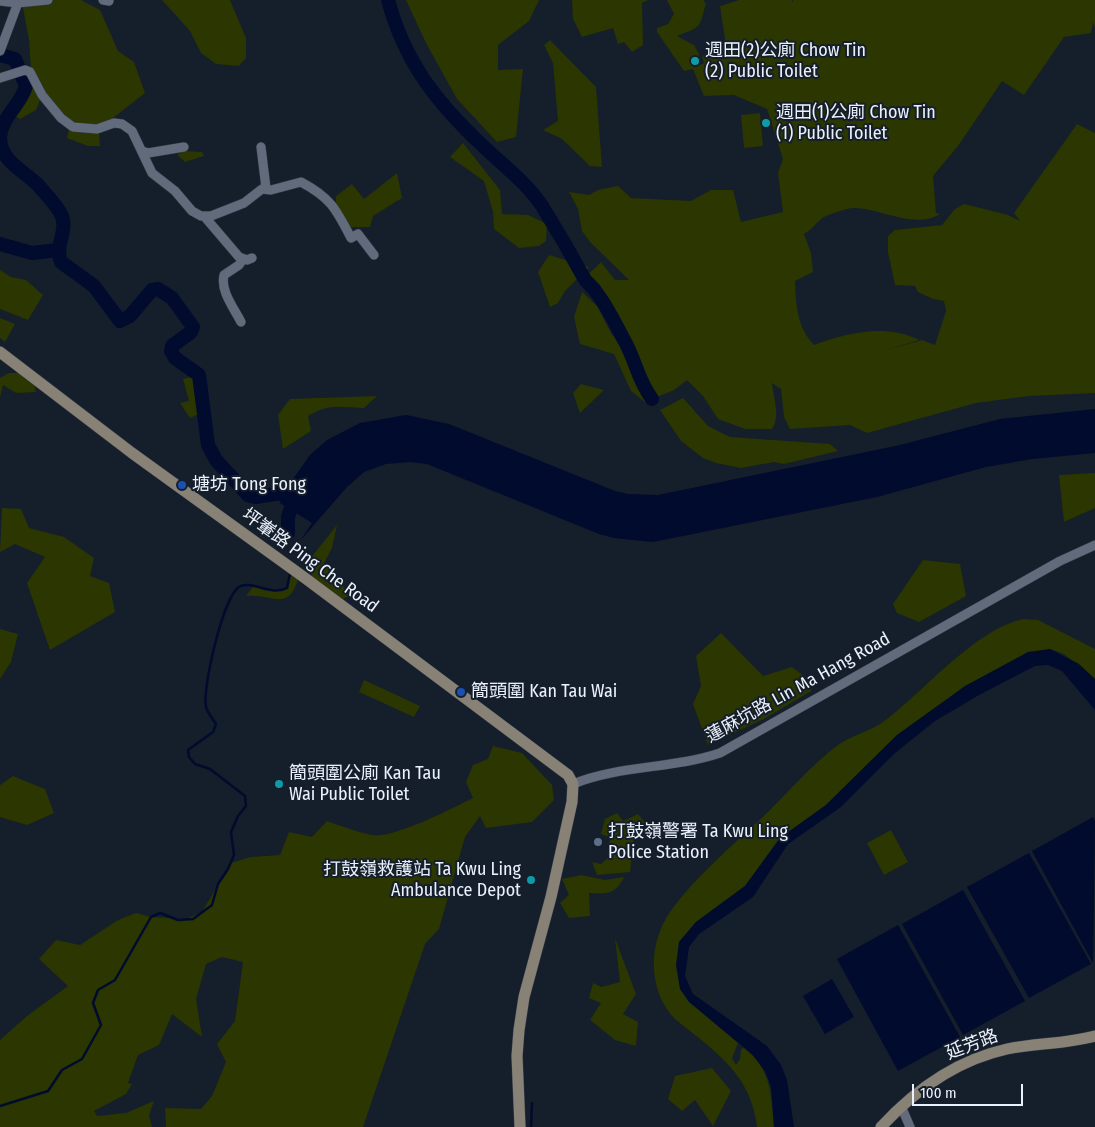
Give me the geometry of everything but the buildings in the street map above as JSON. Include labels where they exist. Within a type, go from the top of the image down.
[{"type":"street","points":[[0,1],[48,0]]},
{"type":"street","points":[[0,51],[18,1]]},
{"type":"street","points":[[0,78],[26,70],[30,72],[42,95],[61,118],[73,126],[97,130],[114,123],[122,124],[132,131],[152,173],[175,191],[192,211],[204,216],[210,216],[244,204],[259,190],[266,188],[271,190],[301,182],[316,190],[334,206],[351,238],[358,234],[374,255]]},
{"type":"street","points":[[142,151],[148,153],[184,147]]},
{"type":"street","points":[[261,147],[266,188]]},
{"type":"street","points":[[204,216],[226,243],[248,258],[224,275],[223,281],[224,289],[242,322]]},
{"type":"street","name":"坪輋路 Ping Che Road","points":[[0,352],[562,770],[568,775],[573,784]]},
{"type":"street","name":"蓮麻坑路 Lin Ma Hang Road","points":[[573,784],[598,775],[700,759],[720,753],[1060,561],[1095,545]]},
{"type":"street","points":[[520,1127],[517,1056],[521,1012],[554,888],[572,802],[573,784]]},
{"type":"street","name":"延芳路","points":[[881,1127],[901,1106],[933,1081],[969,1061],[987,1054],[1095,1036]]},
{"type":"street","points":[[901,1106],[910,1127]]},
{"type":"green space","points":[[37,0],[81,0],[100,10],[118,51],[134,62],[145,93],[99,129],[100,146],[88,146],[67,138],[70,124],[42,95],[36,110],[20,119],[9,112],[23,91],[23,76],[31,69],[29,40],[22,3]]},
{"type":"green space","points":[[162,0],[230,0],[246,38],[246,58],[239,66],[216,64],[201,53],[190,31]]},
{"type":"green space","points":[[406,0],[539,0],[529,21],[498,45],[498,70],[523,69],[516,137],[497,142],[457,99],[426,43]]},
{"type":"green space","points":[[572,0],[648,0],[642,3],[643,45],[632,52],[624,42],[618,44],[613,28],[582,37],[573,19]]},
{"type":"green space","points":[[667,0],[703,0],[706,3],[698,26],[677,36],[694,45],[699,54],[694,68],[704,63],[702,57],[707,52],[727,53],[720,6],[739,0],[792,0],[793,3],[793,0],[1095,0],[1095,28],[1093,22],[1091,33],[1064,37],[1024,95],[1002,81],[958,146],[933,176],[936,213],[940,214],[920,220],[854,208],[824,217],[804,234],[811,253],[813,272],[795,281],[798,315],[804,331],[814,345],[853,334],[880,331],[907,335],[919,340],[883,351],[922,340],[935,345],[946,311],[944,301],[933,299],[918,292],[915,286],[895,285],[888,252],[888,236],[895,230],[942,225],[955,209],[964,204],[1008,215],[1020,221],[1014,213],[1077,124],[1095,133],[1095,393],[1029,396],[976,403],[867,433],[850,425],[790,429],[784,417],[781,389],[772,383],[776,419],[772,429],[745,429],[718,419],[703,396],[687,380],[674,390],[652,399],[641,385],[633,356],[599,296],[580,282],[601,262],[615,280],[629,280],[590,242],[582,231],[578,209],[569,192],[589,195],[598,190],[618,186],[631,198],[691,201],[711,190],[733,190],[741,222],[783,212],[778,173],[783,159],[767,109],[734,95],[704,96],[693,69],[684,71],[657,32],[657,28],[668,24],[674,14]]},
{"type":"green space","points":[[550,40],[596,87],[602,167],[590,166],[562,139],[543,130],[558,121],[553,63],[544,45]]},
{"type":"green space","points":[[760,113],[763,146],[744,148],[741,115]]},
{"type":"green space","points":[[463,143],[500,190],[502,214],[528,215],[547,224],[546,241],[539,246],[519,248],[494,229],[493,212],[484,181],[450,157]]},
{"type":"green space","points":[[183,151],[202,152],[204,156],[185,162],[177,155]]},
{"type":"green space","points":[[397,173],[402,198],[373,216],[370,227],[346,227],[336,219],[336,196],[352,184],[364,199]]},
{"type":"green space","points":[[549,255],[589,267],[565,291],[558,303],[550,307],[538,272]]},
{"type":"green space","points":[[0,270],[11,277],[26,280],[43,295],[28,320],[0,309]]},
{"type":"green space","points":[[582,292],[597,306],[611,333],[625,351],[646,403],[631,391],[614,354],[580,344],[574,317]]},
{"type":"green space","points":[[0,318],[15,324],[5,342],[0,338]]},
{"type":"green space","points":[[9,373],[22,373],[34,383],[36,392],[16,393],[3,385],[0,397],[0,378]]},
{"type":"green space","points":[[199,375],[203,394],[203,412],[190,418],[180,403],[189,401],[183,379]]},
{"type":"green space","points":[[581,384],[604,390],[580,413],[573,393]]},
{"type":"green space","points":[[377,396],[364,408],[329,407],[315,412],[308,416],[311,431],[283,449],[278,415],[290,399]]},
{"type":"green space","points":[[683,398],[708,426],[730,437],[830,444],[838,451],[784,464],[774,462],[741,468],[716,463],[703,458],[681,441],[660,410]]},
{"type":"green space","points":[[1095,473],[1095,508],[1064,522],[1059,475]]},
{"type":"green space","points":[[2,508],[21,509],[29,528],[64,537],[94,558],[90,576],[109,583],[115,612],[50,650],[27,583],[45,557],[15,544],[0,552]]},
{"type":"green space","points":[[337,525],[332,548],[324,563],[338,578],[349,596],[340,600],[316,583],[306,564]]},
{"type":"green space","points":[[923,560],[960,564],[966,596],[919,622],[897,613],[893,604]]},
{"type":"green space","points":[[290,574],[298,579],[294,589],[284,599],[246,596],[253,587],[275,591],[287,588]]},
{"type":"green space","points":[[1023,619],[1038,620],[1095,649],[1095,679],[1064,654],[1050,649],[897,735],[826,805],[780,838],[745,886],[696,922],[679,942],[689,1001],[738,1043],[732,1058],[736,1065],[740,1059],[741,1049],[744,1048],[753,1056],[765,1074],[771,1093],[774,1127],[757,1127],[753,1108],[739,1078],[717,1053],[675,1019],[661,998],[654,974],[654,961],[655,948],[663,924],[671,910],[697,880],[825,755],[840,744],[887,719],[952,662],[987,635],[1005,625]]},
{"type":"green space","points":[[0,629],[18,634],[11,662],[0,679]]},
{"type":"green space","points":[[721,633],[763,676],[792,667],[812,682],[811,691],[764,719],[708,745],[693,704],[701,686],[696,656]]},
{"type":"green space","points":[[364,680],[420,706],[414,717],[359,692]]},
{"type":"green space","points":[[493,746],[522,753],[552,785],[554,800],[532,822],[486,828],[480,816],[465,837],[439,929],[425,944],[363,1127],[166,1127],[165,1108],[201,1109],[212,1096],[226,1062],[217,1044],[235,1021],[243,962],[222,957],[206,964],[196,999],[202,1037],[172,1014],[159,1045],[138,1055],[128,1083],[132,1084],[126,1094],[94,1111],[97,1116],[126,1113],[154,1101],[149,1115],[152,1127],[0,1127],[0,1040],[27,1016],[68,986],[39,959],[56,940],[80,945],[118,920],[136,913],[151,917],[186,919],[202,912],[231,863],[251,857],[280,855],[289,832],[312,837],[327,821],[366,834],[382,835],[408,828],[438,815],[473,798],[466,782],[473,765],[488,759]]},
{"type":"green space","points":[[13,776],[45,789],[54,813],[27,825],[0,817],[0,785]]},
{"type":"green space","points":[[617,813],[623,821],[638,814],[646,824],[635,829],[630,872],[597,875],[592,862],[601,864],[612,854],[609,842],[612,838],[601,834],[605,819]]},
{"type":"green space","points":[[891,830],[908,862],[884,875],[867,843]]},
{"type":"green space","points":[[581,875],[605,880],[624,877],[618,887],[610,892],[589,893],[590,916],[569,918],[560,903],[569,895],[562,879]]},
{"type":"green space","points":[[615,938],[636,994],[623,1014],[638,1022],[636,1046],[615,1040],[590,1020],[601,1003],[589,998],[593,983],[601,987],[620,982]]},
{"type":"green space","points":[[712,1068],[731,1091],[713,1126],[695,1100],[682,1111],[668,1099],[675,1076]]},
{"type":"water","points":[[1095,409],[1095,453],[1032,459],[986,467],[877,497],[653,542],[614,538],[599,534],[427,464],[410,462],[386,464],[364,472],[347,487],[300,541],[312,523],[280,503],[279,499],[310,455],[327,440],[360,423],[406,415],[449,424],[615,491],[628,494],[658,495],[900,445],[1000,419]]},
{"type":"water","points":[[1050,649],[1079,664],[1095,679],[1095,710],[1062,671],[1048,665],[1035,666],[979,695],[935,721],[895,753],[841,807],[788,844],[753,897],[699,934],[689,947],[685,976],[693,994],[767,1046],[781,1065],[787,1080],[794,1127],[774,1127],[771,1087],[765,1071],[753,1055],[689,1002],[680,989],[676,965],[679,942],[696,922],[745,886],[780,838],[826,805],[897,735],[965,686],[1028,652]]},
{"type":"water","points":[[1093,817],[1095,821],[1093,963],[1032,851]]},
{"type":"water","points":[[1029,853],[1091,964],[1029,998],[967,887]]},
{"type":"water","points":[[963,890],[1025,1001],[963,1035],[902,924]]},
{"type":"water","points":[[898,925],[960,1037],[898,1071],[837,959]]},
{"type":"water","points":[[832,979],[854,1017],[825,1034],[803,996]]},
{"type":"waterway","points":[[388,0],[395,23],[413,63],[437,98],[467,131],[522,182],[542,206],[584,278],[595,290],[611,315],[643,384],[652,399]]},
{"type":"waterway","points":[[0,55],[15,59],[26,86],[24,93],[1,130],[1,145],[8,159],[37,184],[61,214],[63,220],[59,250],[61,262],[94,286],[120,321],[130,316],[152,290],[158,289],[172,298],[193,327],[191,332],[172,346],[171,351],[175,358],[199,375],[208,445],[216,460],[248,495],[255,497],[282,493],[294,497]]},
{"type":"waterway","points":[[0,244],[32,253],[58,250]]},
{"type":"waterway","points":[[288,533],[288,517],[296,493]]},
{"type":"waterway","points":[[0,1106],[48,1091],[62,1070],[82,1059],[101,1025],[93,1003],[98,990],[115,980],[151,917],[160,913],[178,920],[193,919],[212,905],[218,884],[228,869],[234,855],[231,832],[238,816],[246,806],[245,796],[210,769],[195,764],[189,757],[188,750],[213,732],[216,724],[206,707],[207,682],[220,625],[233,594],[239,587],[244,585],[274,591],[287,588],[290,574]]},
{"type":"waterway","points":[[531,1127],[532,1103]]},
{"type":"place","name":"週田(2)公廁 Chow Tin (2) Public Toilet","points":[[695,61]]},
{"type":"place","name":"週田(1)公廁 Chow Tin (1) Public Toilet","points":[[766,123]]},
{"type":"place","name":"塘坊 Tong Fong","points":[[182,485]]},
{"type":"place","name":"簡頭圍 Kan Tau Wai","points":[[461,692]]},
{"type":"place","name":"簡頭圍公廁 Kan Tau Wai Public Toilet","points":[[279,784]]},
{"type":"place","name":"打鼓嶺警署 Ta Kwu Ling Police Station","points":[[598,842]]},
{"type":"place","name":"打鼓嶺救護站 Ta Kwu Ling Ambulance Depot","points":[[531,880]]}]
